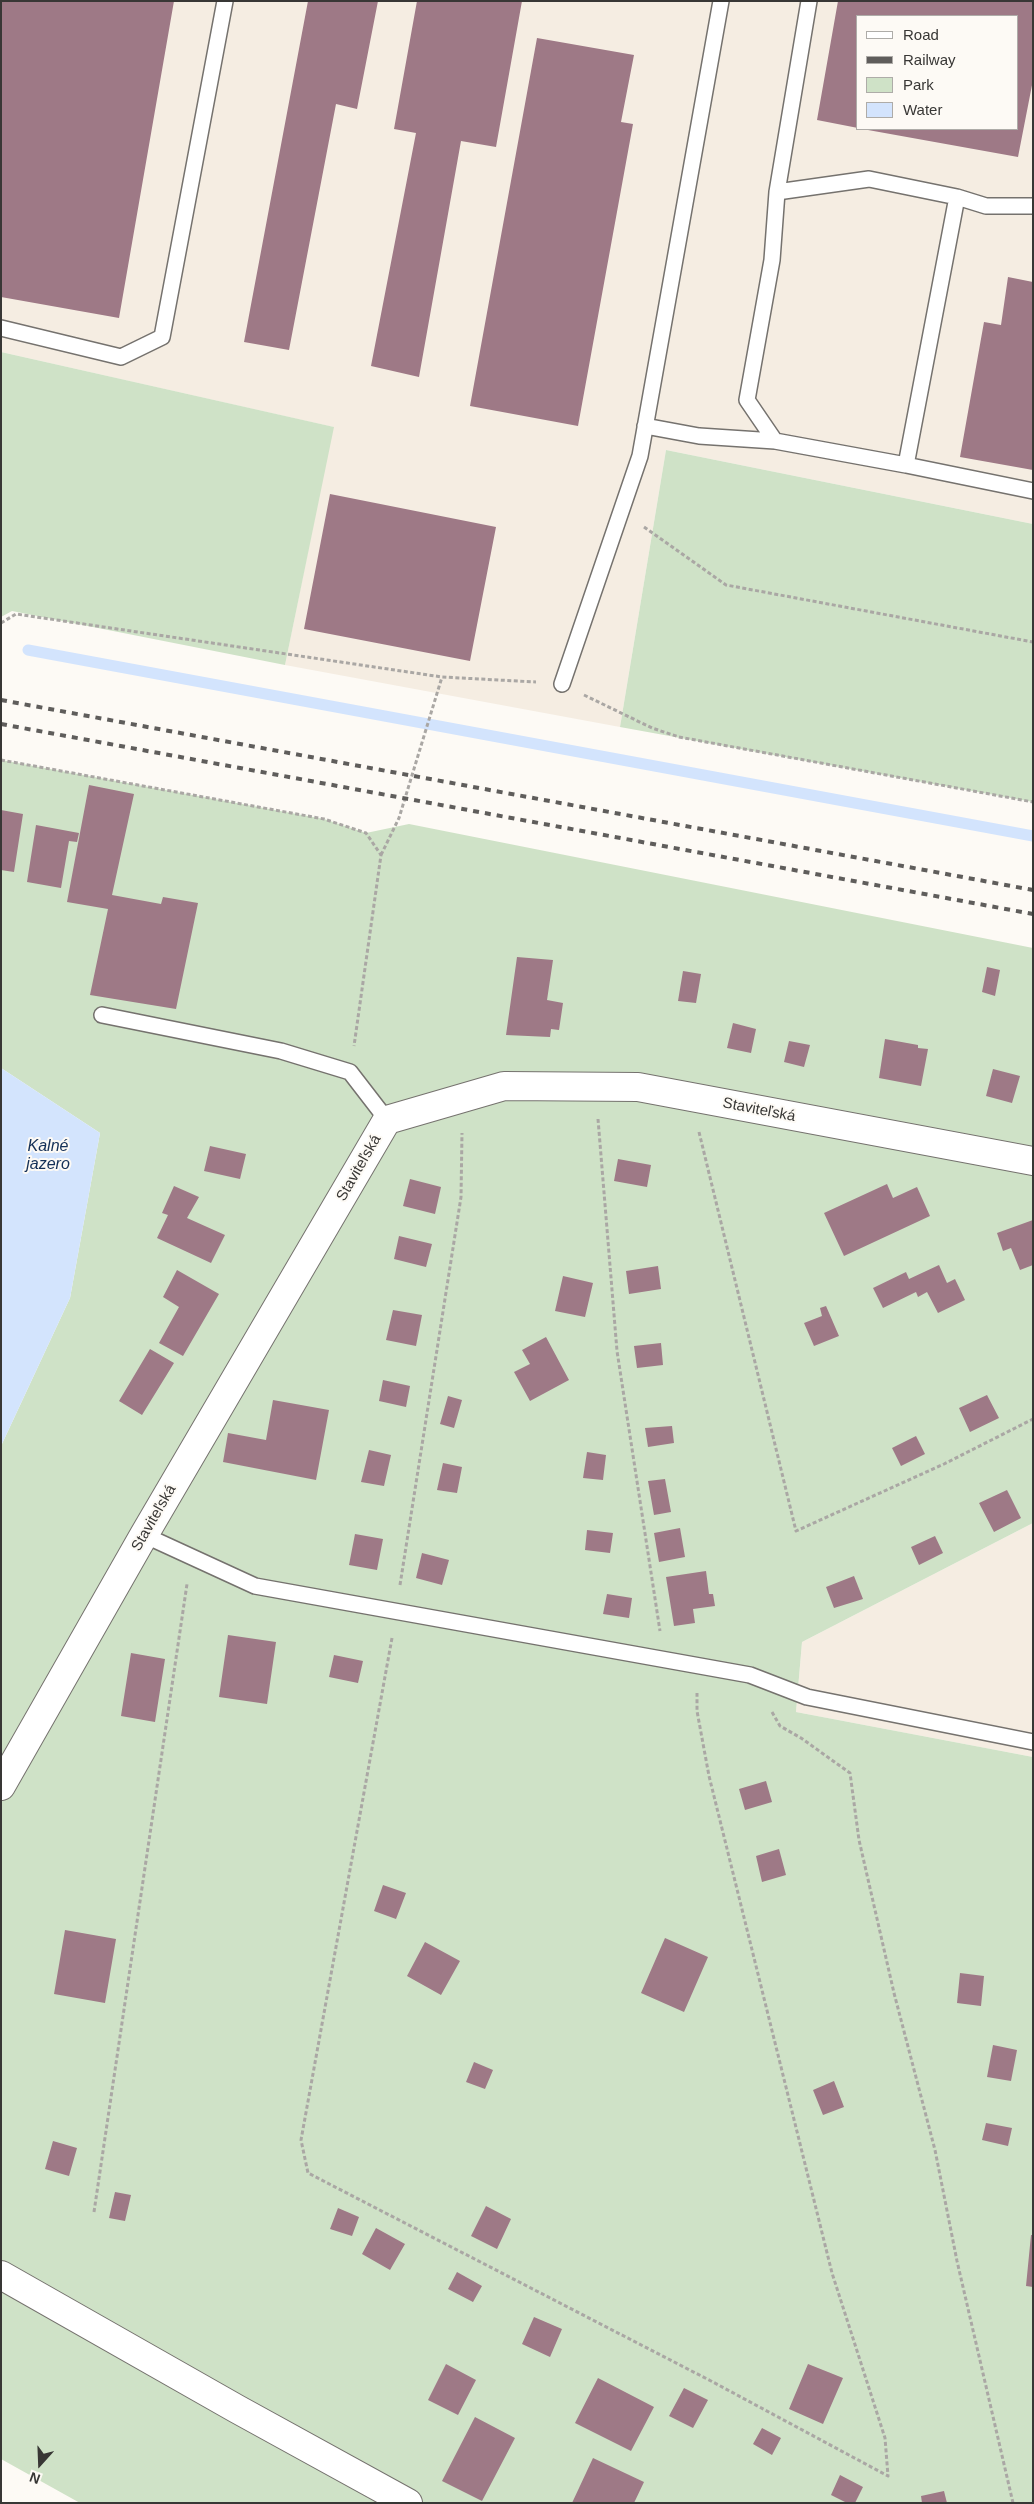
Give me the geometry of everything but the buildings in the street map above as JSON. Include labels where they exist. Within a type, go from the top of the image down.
[{"type":"street","name":"Staviteľská","points":[[1,1786],[144,1535],[387,1120],[504,1086],[638,1087],[1033,1161]]},
{"type":"street","points":[[1,2275],[237,2409],[408,2503]]},
{"type":"lane","points":[[1,328],[121,356],[162,337],[225,1]]},
{"type":"lane","points":[[562,684],[640,456],[721,1]]},
{"type":"lane","points":[[775,441],[747,400],[772,260],[777,192],[808,1]]},
{"type":"lane","points":[[777,192],[869,179],[957,197],[986,206],[1033,206]]},
{"type":"lane","points":[[906,465],[957,197]]},
{"type":"lane","points":[[645,426],[700,436],[775,441],[1033,491]]},
{"type":"lane","points":[[102,1015],[280,1051],[350,1072],[387,1120]]},
{"type":"lane","points":[[144,1535],[255,1586],[750,1675],[806,1697],[1033,1742]]},
{"type":"path","points":[[621,511],[726,585],[1033,642]]},
{"type":"path","points":[[1,623],[16,614],[442,677],[562,684],[652,728],[679,737],[1033,802]]},
{"type":"path","points":[[350,1072],[381,856],[398,818],[442,677]]},
{"type":"path","points":[[1,760],[324,819],[366,833],[381,856]]},
{"type":"path","points":[[596,1087],[616,1351],[664,1659]]},
{"type":"path","points":[[396,1611],[460,1197],[463,1098]]},
{"type":"path","points":[[707,1162],[796,1531],[944,1464],[1033,1419]]},
{"type":"path","points":[[94,2212],[191,1556]]},
{"type":"path","points":[[390,1657],[300,2140],[308,2173],[711,2381],[888,2476],[884,2438],[832,2273],[709,1776],[697,1711]]},
{"type":"path","points":[[780,1726],[801,1738],[850,1774],[858,1840],[894,1993],[936,2150],[957,2261],[1013,2503]]},
{"type":"shaded area","points":[[1,1],[1033,1],[1033,524],[666,450],[620,727],[285,665],[333,427],[1,352]]},
{"type":"shaded area","points":[[1033,1523],[1033,1757],[796,1712],[802,1642]]},
{"type":"green space","points":[[1,352],[334,427],[285,665],[12,611],[1,617]]},
{"type":"green space","points":[[666,450],[1033,524],[1033,802],[620,727]]},
{"type":"green space","points":[[1,760],[324,819],[366,833],[409,824],[1033,948],[1033,1523],[802,1642],[796,1712],[1033,1757],[1033,2503],[80,2503],[1,2459],[1,1446],[70,1298],[100,1133],[1,1068]]},
{"type":"water","name":"Kalné jazero","points":[[1,1068],[100,1133],[70,1298],[1,1446]]},
{"type":"waterway","points":[[28,650],[1033,836]]},
{"type":"railway","points":[[1,700],[1033,890]]},
{"type":"railway","points":[[1,724],[1033,914]]}]
